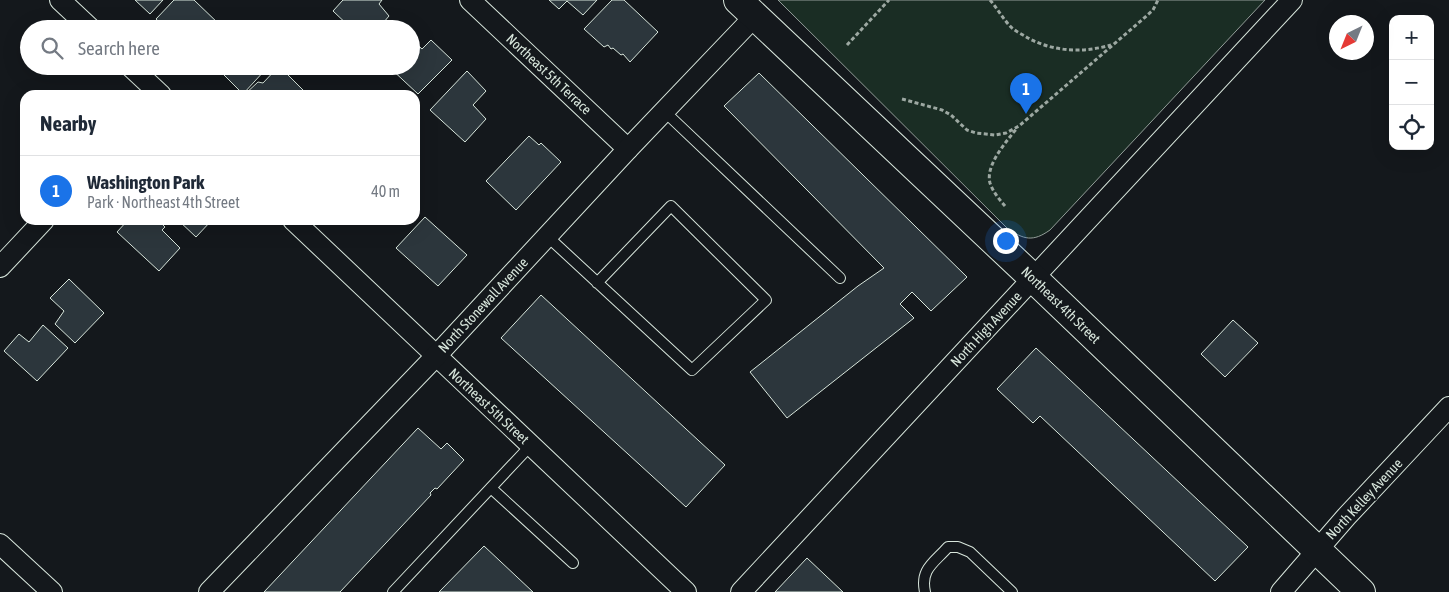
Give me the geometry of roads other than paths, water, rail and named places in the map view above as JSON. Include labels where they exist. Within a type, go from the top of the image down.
[{"type":"main road","name":"Northeast 4th Street","points":[[746,8],[1033,278],[1361,592]]},
{"type":"street","points":[[60,0],[81,20]]},
{"type":"street","name":"Northeast 5th Terrace","points":[[470,0],[628,149]]},
{"type":"street","name":"North High Avenue","points":[[741,592],[1292,0]]},
{"type":"street","name":"North Stonewall Avenue","points":[[209,592],[436,356],[664,111],[746,8]]},
{"type":"street","points":[[140,75],[156,90]]},
{"type":"street","points":[[0,267],[39,225]]},
{"type":"street","name":"Northeast 5th Street","points":[[298,225],[686,592]]},
{"type":"street","name":"North Kelley Avenue","points":[[1281,592],[1317,550],[1449,407]]},
{"type":"street","points":[[0,544],[52,592]]},
{"type":"lane","points":[[664,111],[840,278]]},
{"type":"lane","points":[[547,236],[597,283],[692,370],[766,300],[671,206],[597,283]]},
{"type":"lane","points":[[393,592],[531,445]]},
{"type":"lane","points":[[491,488],[574,563]]},
{"type":"lane","points":[[925,592],[923,582],[925,572],[948,547],[958,547],[970,552],[1012,592]]},
{"type":"place","name":"Washington Park","points":[[1026,114]]}]
